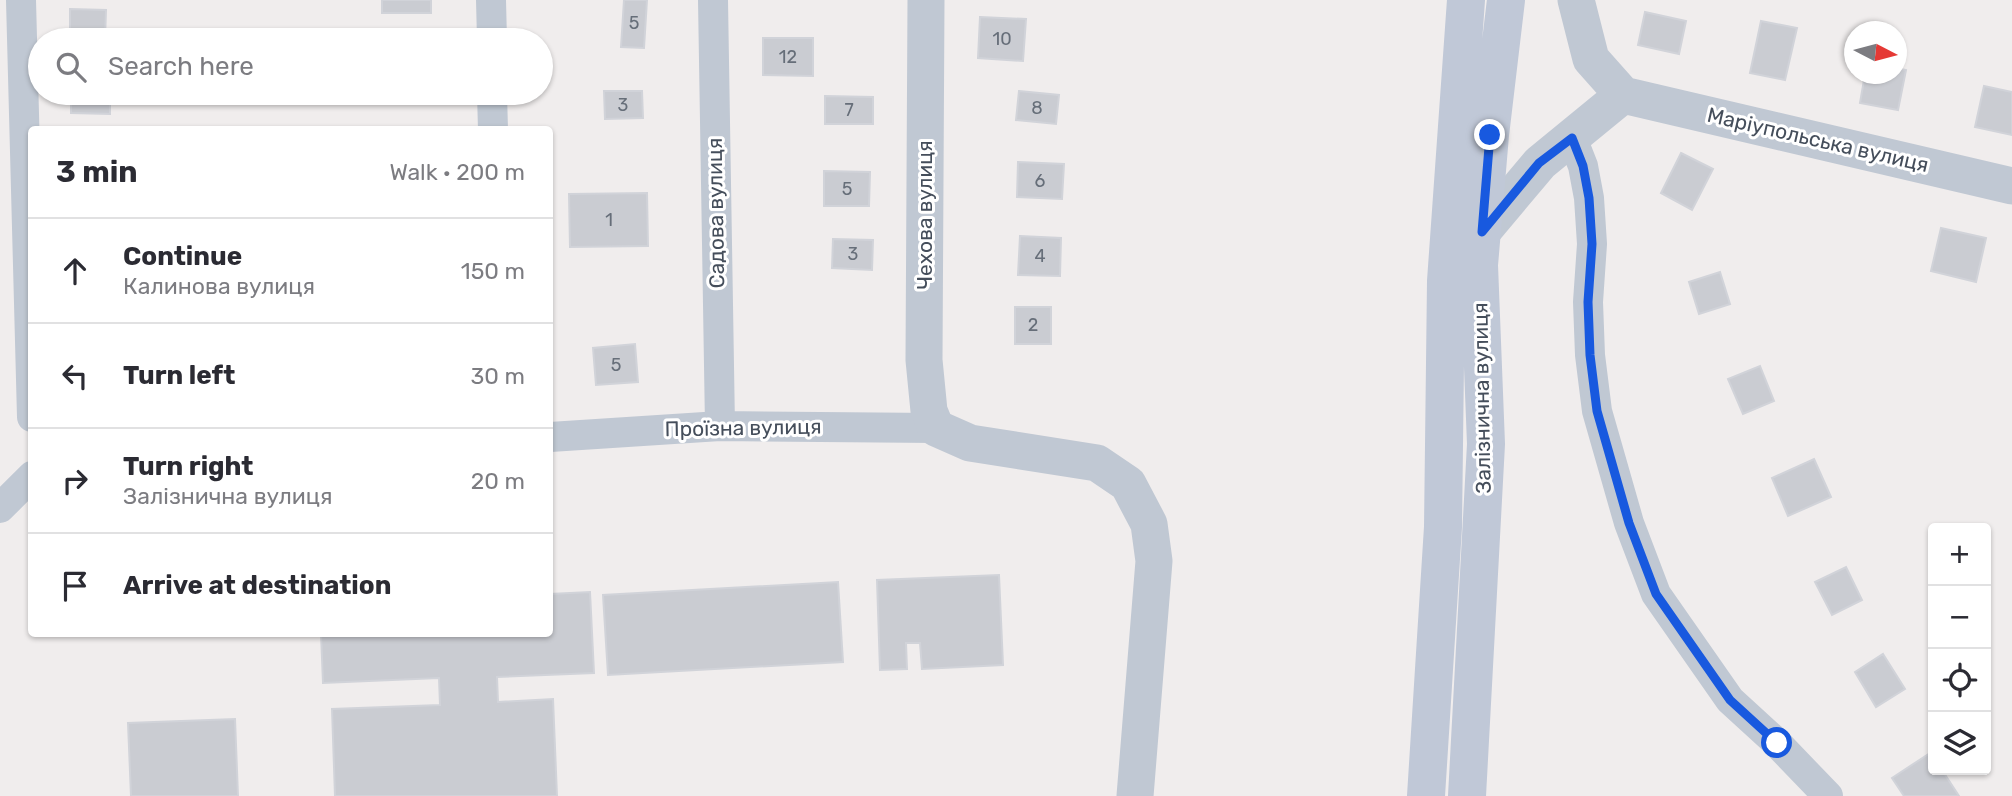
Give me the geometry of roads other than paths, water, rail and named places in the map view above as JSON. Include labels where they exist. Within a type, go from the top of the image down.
[{"type":"main road","name":"Залізнична вулиця","points":[[1426,796],[1443,527],[1446,281],[1466,0]]},
{"type":"main road","name":"Залізнична вулиця","points":[[1467,796],[1486,444],[1479,265],[1490,135],[1506,0]]},
{"type":"street","points":[[22,0],[28,250]]},
{"type":"street","points":[[491,0],[492,28]]},
{"type":"street","name":"Садова вулиця","points":[[713,0],[720,426]]},
{"type":"street","name":"Чехова вулиця","points":[[926,0],[924,360],[929,411],[936,428]]},
{"type":"street","points":[[1482,232],[1539,163],[1623,95],[1591,59],[1576,0]]},
{"type":"street","name":"Маріупольська вулиця","points":[[1623,95],[2012,186]]},
{"type":"street","points":[[492,105],[493,126]]},
{"type":"street","points":[[1572,138],[1583,166],[1589,198],[1592,244],[1589,328],[1597,411],[1629,523],[1656,594],[1730,700],[1777,743],[1828,796]]},
{"type":"street","name":"Проїзна вулиця","points":[[553,437],[720,426],[936,428]]},
{"type":"street","points":[[936,428],[970,443],[1097,463],[1128,484],[1149,524],[1154,561],[1135,796]]},
{"type":"street","points":[[0,508],[28,479]]}]
